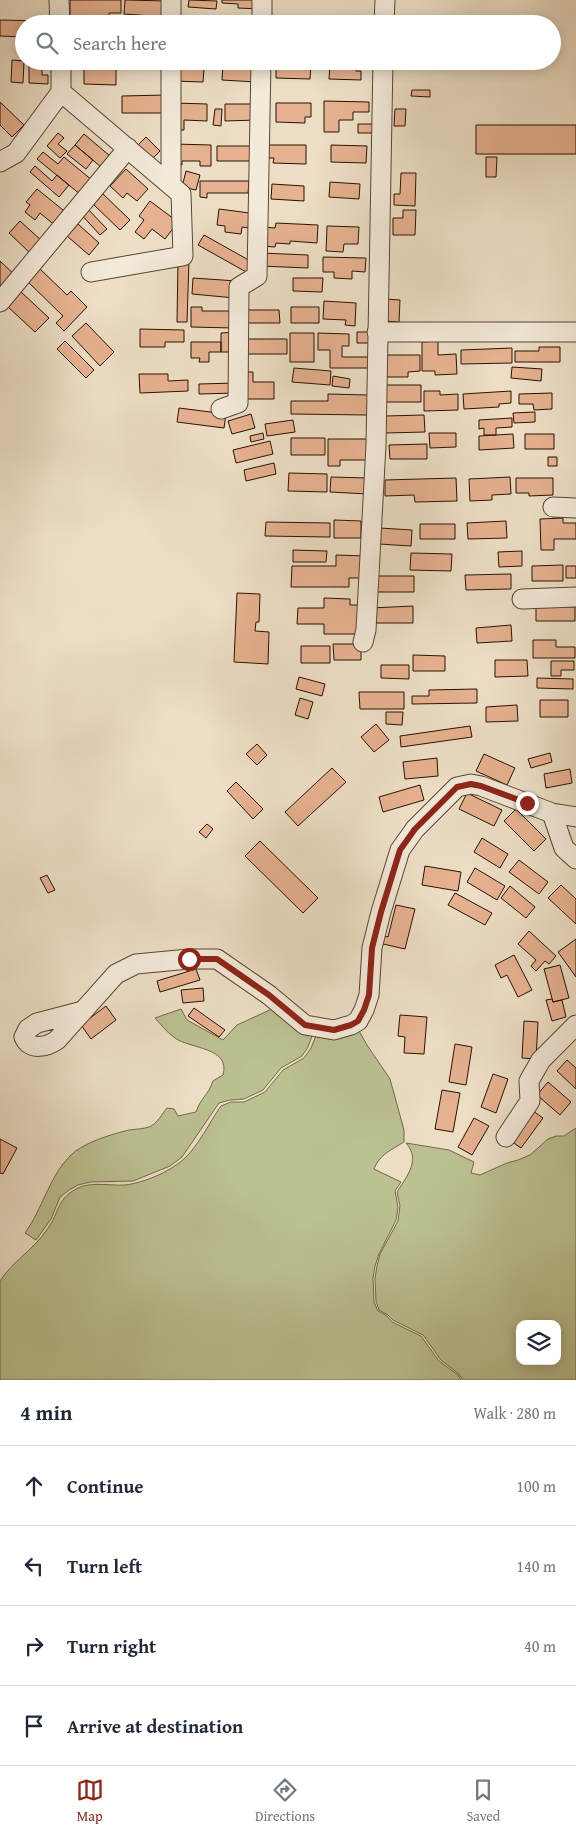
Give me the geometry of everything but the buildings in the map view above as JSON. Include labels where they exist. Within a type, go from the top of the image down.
[{"type":"street","points":[[60,0],[60,15]]},
{"type":"street","points":[[170,0],[171,15]]},
{"type":"street","points":[[262,0],[262,15]]},
{"type":"street","points":[[384,15],[385,0]]},
{"type":"street","points":[[0,162],[16,153],[61,92],[60,70]]},
{"type":"street","points":[[171,70],[171,185]]},
{"type":"street","points":[[221,409],[238,403],[239,288],[258,276],[261,70]]},
{"type":"street","points":[[363,642],[366,630],[376,445],[383,70]]},
{"type":"street","points":[[61,92],[182,194],[182,256],[91,272]]},
{"type":"street","points":[[0,302],[128,148]]},
{"type":"street","points":[[377,332],[576,332]]},
{"type":"street","points":[[553,506],[576,508]]},
{"type":"street","points":[[522,599],[576,597]]},
{"type":"street","points":[[84,1011],[116,974],[136,964],[189,959],[217,959],[269,995],[305,1025],[334,1030],[351,1025],[358,1021],[369,995],[372,948],[400,850],[415,829],[436,806],[457,787],[471,784],[552,813],[576,818]]},
{"type":"street","points":[[552,813],[564,848],[576,859]]},
{"type":"street","points":[[506,1137],[530,1101],[529,1081],[541,1060],[576,1025]]},
{"type":"green space","points":[[181,1009],[187,1020],[223,1040],[237,1025],[272,1009],[312,1036],[302,1056],[281,1068],[263,1090],[244,1099],[219,1103],[182,1157],[170,1166],[133,1181],[90,1182],[78,1185],[60,1197],[51,1219],[36,1240],[25,1233],[57,1173],[75,1151],[89,1143],[106,1137],[152,1126],[167,1108],[174,1109],[178,1116],[196,1112],[213,1081],[223,1075],[224,1066],[221,1059],[208,1050],[175,1038],[155,1018]]},
{"type":"green space","points":[[358,1029],[390,1079],[404,1130],[404,1142],[382,1156],[374,1169],[401,1182],[395,1191],[398,1207],[396,1220],[375,1266],[373,1278],[374,1302],[378,1311],[387,1316],[392,1322],[421,1336],[439,1361],[458,1375],[461,1380],[0,1380],[0,1281],[11,1267],[41,1238],[61,1203],[70,1193],[87,1185],[132,1184],[164,1172],[184,1159],[221,1106],[231,1102],[244,1102],[265,1092],[283,1070],[304,1058],[311,1048],[318,1031]]},
{"type":"green space","points":[[576,1128],[576,1380],[463,1380],[459,1374],[441,1360],[423,1335],[393,1320],[379,1310],[376,1301],[375,1278],[380,1254],[398,1221],[400,1206],[397,1192],[411,1168],[412,1156],[406,1143],[449,1150],[474,1162],[471,1173],[480,1175],[530,1155],[548,1139],[564,1136]]},
{"type":"route","points":[[189,959],[217,959],[269,995],[305,1025],[334,1030],[351,1025],[358,1021],[369,995],[372,948],[381,912],[400,850],[415,829],[457,787],[471,784],[481,786],[527,803]]}]
